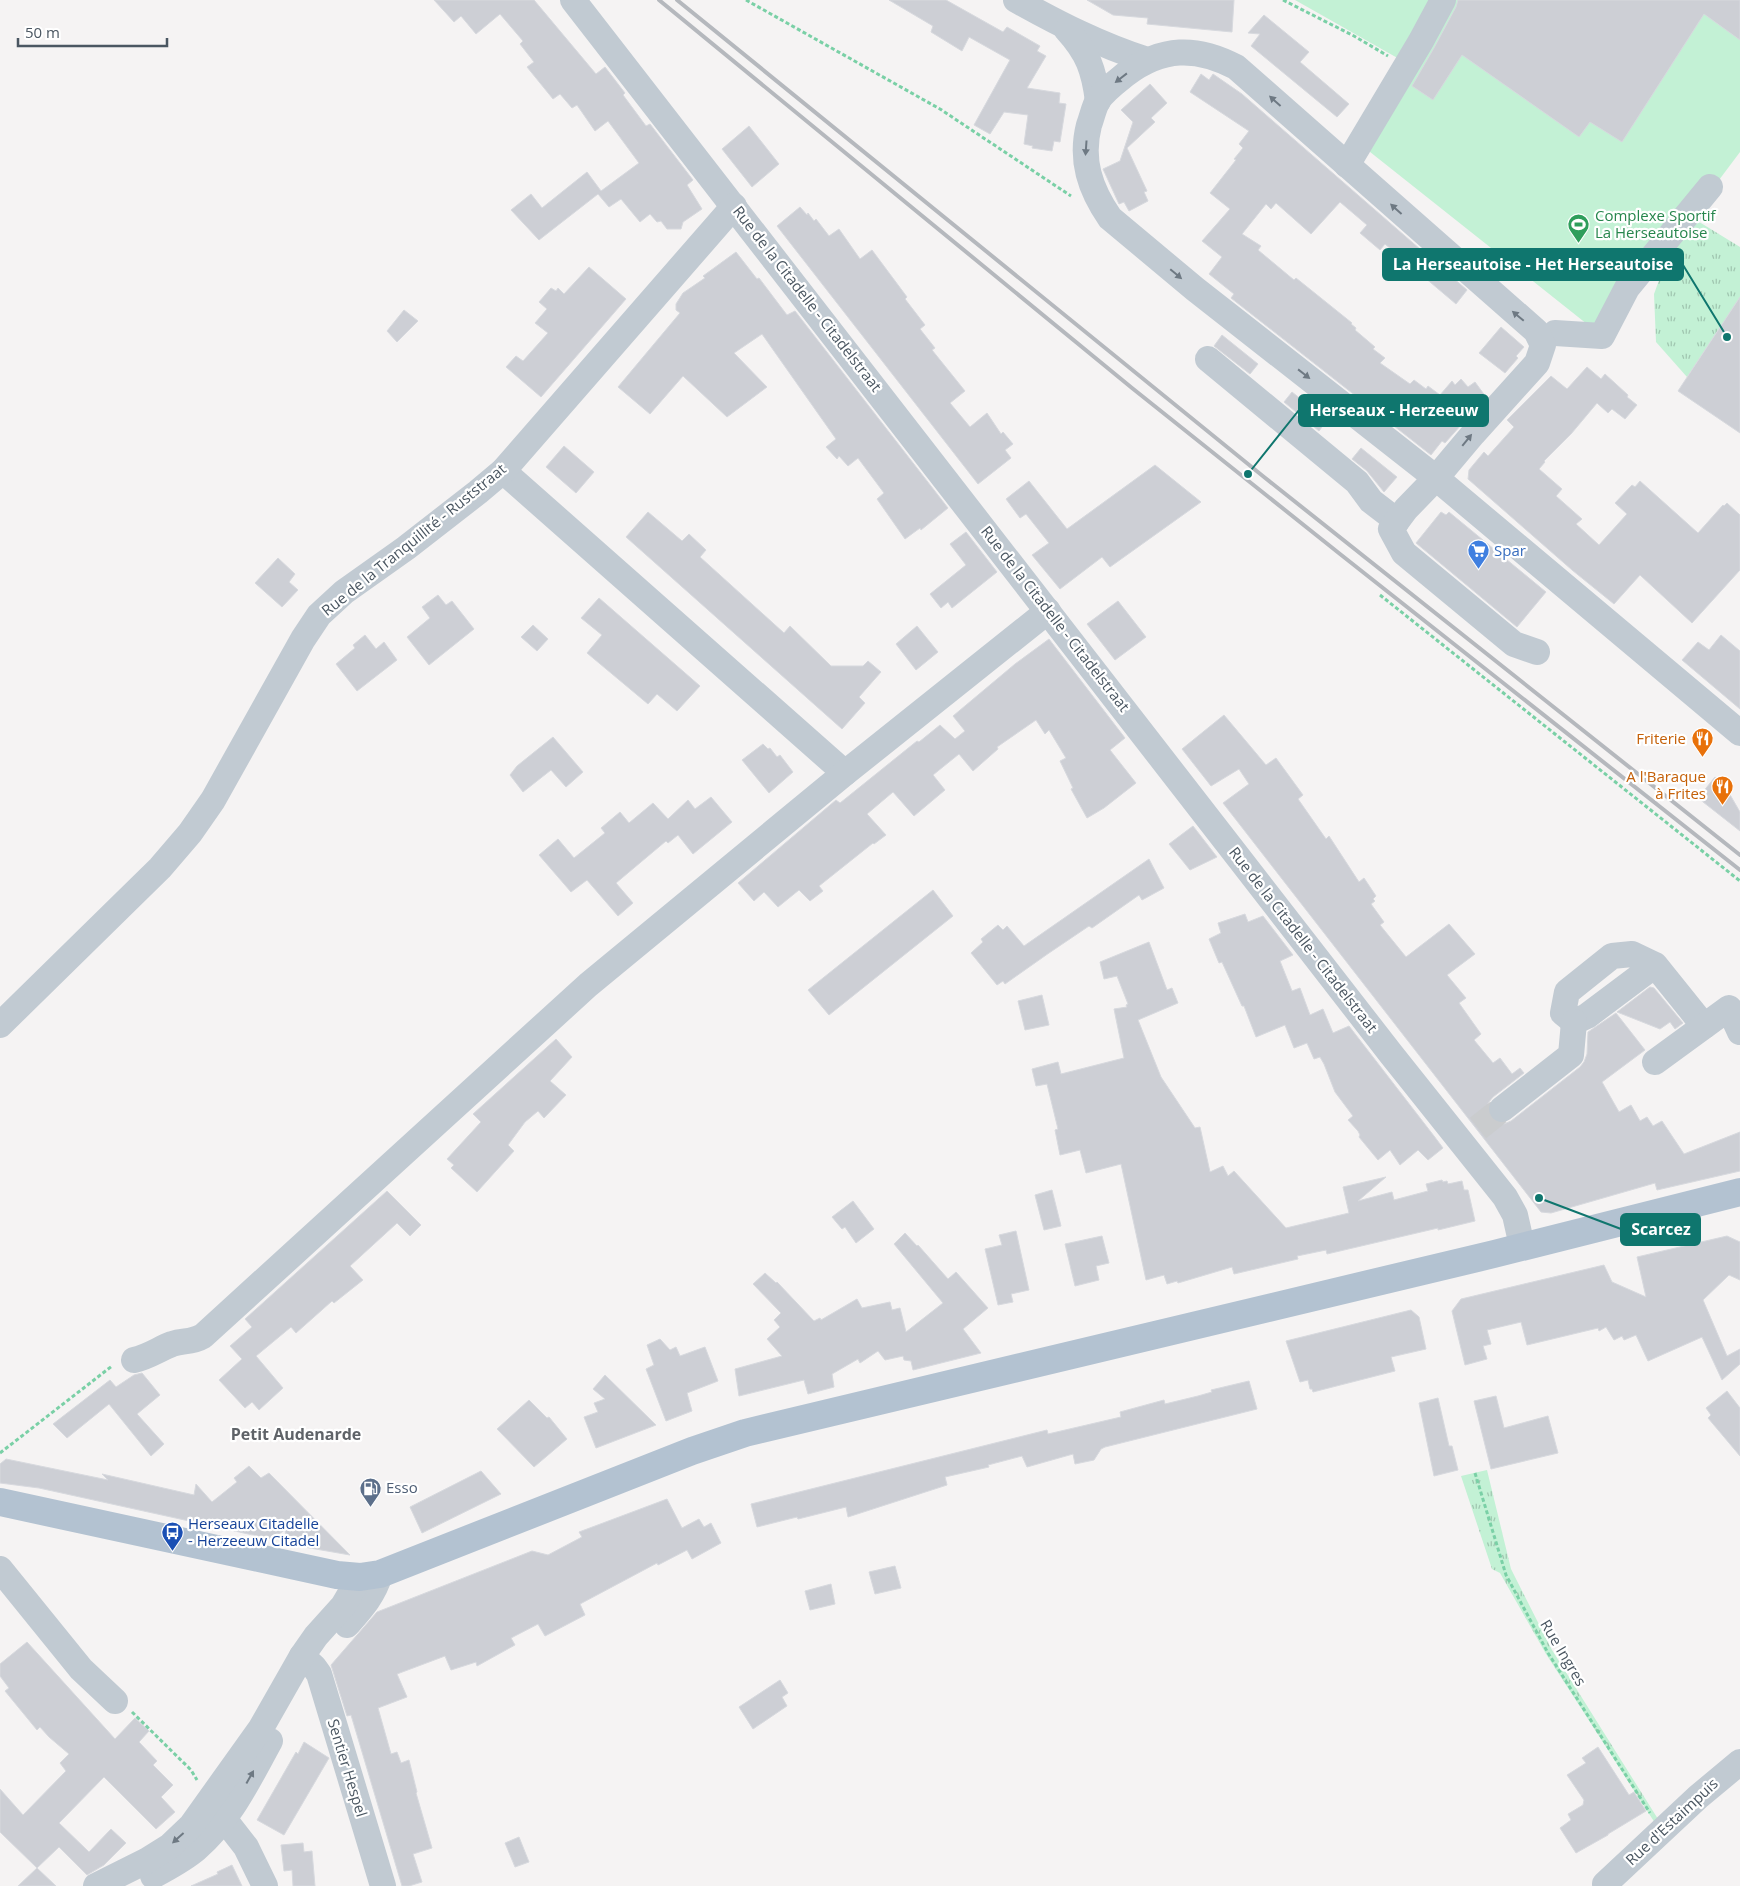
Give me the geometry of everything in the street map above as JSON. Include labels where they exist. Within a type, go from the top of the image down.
[{"type":"main road","points":[[0,1502],[337,1575],[370,1575],[692,1451],[745,1433],[1740,1192]]},
{"type":"street","name":"Rue de la Citadelle - Citadelstraat","points":[[573,0],[1048,611],[1469,1135],[1510,1205],[1522,1246]]},
{"type":"street","points":[[1016,0],[1064,27],[1105,45],[1147,60]]},
{"type":"street","points":[[1347,165],[1443,0]]},
{"type":"street","points":[[1064,27],[1080,44],[1092,68],[1098,101]]},
{"type":"street","points":[[1536,652],[1514,644],[1404,553],[1391,529],[1406,509],[1436,478],[1472,434],[1537,364],[1543,345],[1536,331],[1236,67],[1202,54],[1190,53],[1163,55],[1147,60],[1117,81],[1098,101],[1092,115],[1086,142],[1086,168],[1094,192],[1110,218],[1195,289],[1436,478],[1740,733]]},
{"type":"street","points":[[1555,333],[1602,336],[1628,288],[1710,187]]},
{"type":"street","name":"Rue de la Tranquillité - Ruststraat","points":[[0,1025],[160,868],[190,832],[213,800],[303,639],[319,615],[344,592],[406,548],[503,471],[734,206]]},
{"type":"street","points":[[1208,359],[1357,482],[1372,501],[1397,521]]},
{"type":"street","points":[[503,471],[845,773]]},
{"type":"street","points":[[134,1360],[146,1357],[174,1344],[194,1341],[204,1336],[588,985],[845,773],[1048,611]]},
{"type":"street","points":[[1502,1109],[1571,1055],[1574,1022],[1587,1016],[1655,965],[1704,1026]]},
{"type":"street","points":[[1655,1062],[1729,1008],[1740,1032]]},
{"type":"street","points":[[0,1569],[82,1669],[115,1701]]},
{"type":"street","points":[[132,1886],[164,1870],[195,1851],[308,1661],[316,1636],[370,1575]]},
{"type":"street","name":"Sentier Hespel","points":[[308,1661],[322,1684],[383,1886]]},
{"type":"street","name":"Rue d'Estaimpuis","points":[[1605,1884],[1704,1791],[1740,1762]]},
{"type":"street","points":[[96,1886],[146,1861],[170,1846],[191,1826],[218,1810]]},
{"type":"street","points":[[218,1810],[246,1847],[265,1886]]},
{"type":"path","points":[[746,0],[940,110],[1073,197]]},
{"type":"path","points":[[1283,0],[1354,36],[1406,66]]},
{"type":"path","points":[[1380,595],[1740,881]]},
{"type":"path","points":[[0,1453],[114,1364],[134,1360]]},
{"type":"path","name":"Rue Ingres","points":[[1475,1473],[1506,1575],[1548,1653],[1662,1830]]},
{"type":"path","points":[[115,1701],[128,1708],[191,1770],[218,1810]]},
{"type":"green space","name":"Complexe Sportif La Herseautoise","points":[[1295,0],[1740,0],[1740,152],[1602,336],[1360,144],[1401,60]]},
{"type":"green space","points":[[1696,220],[1740,247],[1740,297],[1687,377],[1656,342],[1654,294],[1668,256]]},
{"type":"green space","points":[[1487,1470],[1511,1569],[1552,1650],[1658,1819],[1655,1823],[1546,1654],[1500,1573],[1492,1569],[1461,1476]]},
{"type":"building","points":[[434,0],[534,0],[596,74],[605,67],[625,93],[623,95],[646,126],[650,124],[693,180],[687,185],[702,209],[683,222],[681,229],[667,229],[661,221],[657,222],[650,214],[640,222],[621,199],[609,207],[598,194],[539,240],[511,210],[531,194],[542,208],[587,172],[601,191],[639,163],[608,121],[595,131],[577,105],[572,108],[560,94],[553,99],[527,67],[534,62],[520,44],[523,41],[500,14],[476,34],[461,16],[454,22]]},
{"type":"building","points":[[889,0],[946,0],[1003,32],[1007,27],[1040,46],[1037,51],[1046,56],[1027,88],[1060,93],[1059,103],[1066,104],[1060,142],[1054,141],[1052,151],[1032,148],[1033,146],[1024,144],[1028,115],[1004,112],[990,134],[974,125],[1010,60],[969,37],[962,51],[931,32],[933,26]]},
{"type":"building","points":[[1087,0],[1234,0],[1232,32],[1147,24],[1148,18],[1113,15]]},
{"type":"building","points":[[1458,0],[1740,0],[1740,40],[1704,14],[1622,142],[1590,122],[1579,137],[1462,55],[1433,100],[1412,86],[1456,7]]},
{"type":"building","points":[[1264,15],[1309,52],[1300,62],[1349,104],[1337,117],[1251,46],[1260,34],[1248,33]]},
{"type":"building","points":[[1201,74],[1209,80],[1213,74],[1242,94],[1467,290],[1456,304],[1385,244],[1380,250],[1360,233],[1367,225],[1340,202],[1311,234],[1276,203],[1271,209],[1266,204],[1242,234],[1261,246],[1258,250],[1294,280],[1296,278],[1352,323],[1356,328],[1355,330],[1375,347],[1373,349],[1385,358],[1380,363],[1410,384],[1414,380],[1426,389],[1428,386],[1440,395],[1452,381],[1455,385],[1461,379],[1468,387],[1475,382],[1486,397],[1445,443],[1442,441],[1431,455],[1231,298],[1234,294],[1209,274],[1222,257],[1202,241],[1230,209],[1210,193],[1236,160],[1234,159],[1243,148],[1239,144],[1249,131],[1190,92]]},
{"type":"building","points":[[1150,84],[1167,103],[1151,118],[1155,122],[1127,148],[1147,191],[1144,192],[1148,201],[1129,211],[1124,202],[1119,204],[1103,169],[1120,161],[1133,122],[1121,110]]},
{"type":"building","points":[[749,126],[779,164],[752,187],[722,149]]},
{"type":"building","points":[[800,207],[814,221],[816,219],[829,236],[839,229],[860,259],[872,250],[925,325],[920,329],[935,348],[932,350],[965,391],[950,403],[970,427],[987,413],[1001,434],[1003,432],[1013,444],[1005,450],[1011,458],[978,484],[777,226]]},
{"type":"building","points":[[736,252],[757,279],[759,278],[787,315],[795,311],[948,508],[921,530],[920,528],[905,539],[877,499],[884,493],[858,458],[848,466],[839,456],[837,459],[826,447],[836,439],[762,334],[734,353],[767,387],[727,417],[683,376],[650,414],[618,387],[680,313],[676,310],[676,304],[683,293],[705,278],[703,276]]},
{"type":"building","points":[[589,267],[626,299],[541,397],[506,367],[516,356],[523,361],[548,333],[535,323],[547,309],[539,302],[551,288],[556,291],[558,288],[564,294]]},
{"type":"building","points":[[1740,297],[1740,433],[1678,391]]},
{"type":"building","points":[[404,310],[418,321],[397,342],[387,331]]},
{"type":"building","points":[[1501,327],[1524,347],[1516,356],[1518,358],[1505,373],[1479,353]]},
{"type":"building","points":[[1222,335],[1258,364],[1250,374],[1214,346]]},
{"type":"building","points":[[1587,367],[1601,379],[1605,374],[1637,405],[1625,419],[1612,409],[1608,413],[1597,403],[1571,434],[1544,461],[1539,469],[1562,489],[1556,496],[1582,519],[1576,524],[1599,545],[1627,514],[1615,503],[1632,485],[1635,487],[1640,481],[1698,533],[1727,503],[1740,515],[1740,570],[1692,623],[1640,575],[1614,604],[1468,479],[1469,470],[1484,452],[1488,456],[1514,427],[1507,420],[1551,376],[1567,389]]},
{"type":"building","points":[[1292,392],[1327,420],[1319,431],[1284,402]]},
{"type":"building","points":[[564,446],[594,472],[576,493],[546,467]]},
{"type":"building","points":[[1361,448],[1397,477],[1384,492],[1367,471],[1352,459]]},
{"type":"building","points":[[1155,465],[1201,502],[1110,567],[1102,557],[1060,589],[1032,555],[1049,543],[1026,514],[1020,518],[1006,499],[1029,481],[1067,529]]},
{"type":"building","points":[[648,512],[682,541],[689,534],[706,550],[700,557],[784,633],[790,626],[831,666],[863,666],[868,661],[881,672],[859,697],[865,703],[842,729],[626,537]]},
{"type":"building","name":"Spar","points":[[1441,512],[1446,515],[1449,512],[1546,592],[1517,627],[1416,543]]},
{"type":"building","points":[[966,532],[997,572],[952,608],[948,602],[941,608],[930,594],[966,565],[950,544]]},
{"type":"building","points":[[278,558],[295,574],[289,582],[298,590],[282,607],[255,583]]},
{"type":"building","points":[[438,595],[446,605],[452,601],[474,629],[429,665],[407,637],[430,618],[422,607]]},
{"type":"building","points":[[599,598],[700,686],[677,711],[657,694],[648,704],[587,653],[602,635],[581,618]]},
{"type":"building","points":[[1118,601],[1146,637],[1115,660],[1087,624]]},
{"type":"building","points":[[533,625],[548,639],[537,651],[521,637]]},
{"type":"building","points":[[917,626],[938,652],[916,670],[896,644]]},
{"type":"building","points":[[365,635],[376,649],[384,642],[397,660],[357,691],[336,664],[355,648],[353,645]]},
{"type":"building","points":[[1721,635],[1740,651],[1740,709],[1682,660],[1698,642],[1709,650]]},
{"type":"building","points":[[1049,639],[1125,738],[1110,750],[1136,783],[1104,808],[1087,818],[1071,789],[1073,788],[1060,761],[1066,758],[1049,730],[1045,734],[1036,720],[997,747],[998,749],[973,771],[959,754],[933,775],[945,790],[914,816],[893,792],[867,814],[886,835],[873,843],[819,886],[823,891],[810,901],[799,890],[778,907],[764,892],[754,901],[738,883],[836,800],[840,803],[917,741],[919,742],[940,725],[955,739],[965,731],[953,716],[1015,664]]},
{"type":"building","points":[[1224,715],[1266,765],[1276,758],[1303,795],[1298,799],[1326,839],[1329,836],[1359,882],[1364,878],[1376,896],[1373,899],[1375,901],[1371,904],[1384,922],[1380,925],[1406,957],[1449,924],[1475,954],[1447,975],[1466,998],[1459,1003],[1481,1034],[1474,1040],[1493,1063],[1500,1058],[1512,1074],[1520,1068],[1524,1073],[1488,1103],[1487,1111],[1491,1119],[1496,1123],[1504,1124],[1511,1121],[1580,1067],[1587,1054],[1588,1032],[1616,1013],[1645,1050],[1602,1082],[1619,1112],[1631,1105],[1640,1121],[1647,1117],[1653,1126],[1662,1121],[1684,1154],[1740,1132],[1740,1171],[1657,1190],[1655,1183],[1551,1213],[1541,1212],[1223,803],[1249,784],[1239,769],[1211,786],[1182,749]]},
{"type":"building","points":[[553,737],[583,772],[566,787],[551,770],[523,792],[510,775],[517,766]]},
{"type":"building","points":[[763,744],[768,749],[770,748],[777,757],[780,755],[793,772],[769,793],[742,760]]},
{"type":"building","name":"A l'Baraque à Frites","points":[[1715,777],[1725,786],[1740,812],[1740,831],[1698,798]]},
{"type":"building","points":[[711,797],[732,822],[693,854],[678,835],[668,843],[666,841],[616,883],[633,903],[618,916],[587,880],[571,892],[539,855],[558,839],[574,858],[605,833],[601,828],[620,812],[629,823],[653,803],[668,819],[688,800],[695,809]]},
{"type":"building","points":[[1193,826],[1217,857],[1190,870],[1169,844]]},
{"type":"building","points":[[1149,859],[1164,888],[1142,900],[1139,895],[1092,928],[1089,926],[1005,984],[1003,981],[997,985],[971,953],[983,942],[981,939],[998,925],[1003,930],[1007,926],[1024,946]]},
{"type":"building","points":[[933,890],[953,916],[829,1015],[808,990]]},
{"type":"building","points":[[1245,914],[1248,922],[1263,916],[1293,955],[1280,961],[1292,991],[1300,988],[1310,1015],[1323,1009],[1333,1033],[1349,1026],[1443,1148],[1428,1160],[1418,1150],[1400,1165],[1390,1150],[1378,1160],[1348,1120],[1353,1116],[1335,1092],[1320,1057],[1314,1059],[1307,1043],[1294,1048],[1285,1025],[1256,1037],[1244,1006],[1242,1006],[1222,962],[1219,963],[1209,939],[1221,933],[1218,923]]},
{"type":"building","points":[[1149,942],[1167,990],[1172,988],[1178,1003],[1138,1020],[1161,1077],[1195,1128],[1200,1127],[1210,1172],[1223,1166],[1228,1176],[1234,1171],[1286,1228],[1349,1213],[1343,1187],[1386,1177],[1358,1201],[1392,1192],[1394,1200],[1428,1191],[1426,1184],[1442,1180],[1443,1182],[1447,1181],[1448,1184],[1462,1181],[1464,1190],[1468,1190],[1475,1221],[1327,1254],[1326,1250],[1297,1256],[1298,1259],[1234,1274],[1232,1267],[1178,1283],[1177,1281],[1167,1284],[1164,1275],[1146,1280],[1121,1164],[1086,1173],[1080,1150],[1060,1155],[1055,1130],[1058,1129],[1047,1084],[1036,1086],[1032,1069],[1058,1062],[1061,1074],[1124,1058],[1114,1009],[1127,1007],[1126,1005],[1128,1004],[1117,976],[1104,979],[1100,962]]},
{"type":"building","points":[[1650,987],[1654,988],[1683,1023],[1675,1029],[1670,1022],[1660,1029],[1617,1012]]},
{"type":"building","points":[[1042,995],[1049,1025],[1025,1030],[1018,1001]]},
{"type":"building","points":[[556,1039],[572,1057],[550,1081],[566,1095],[544,1118],[538,1111],[525,1122],[508,1145],[514,1151],[477,1192],[451,1168],[454,1165],[447,1159],[481,1122],[473,1114]]},
{"type":"building","points":[[1052,1190],[1061,1226],[1044,1230],[1035,1195]]},
{"type":"building","points":[[387,1191],[421,1225],[410,1236],[397,1223],[350,1266],[363,1280],[334,1303],[332,1301],[296,1333],[291,1327],[256,1356],[283,1388],[259,1410],[252,1402],[245,1408],[219,1380],[242,1359],[230,1346],[252,1327],[245,1319]]},
{"type":"building","points":[[853,1201],[874,1229],[856,1243],[845,1227],[842,1229],[832,1217]]},
{"type":"building","points":[[1016,1231],[1029,1290],[1011,1294],[1013,1302],[998,1305],[985,1249],[1002,1245],[999,1235]]},
{"type":"building","points":[[905,1233],[948,1279],[956,1272],[988,1308],[963,1329],[981,1353],[913,1370],[911,1361],[904,1360],[903,1356],[885,1360],[878,1351],[860,1363],[858,1359],[832,1374],[834,1387],[808,1394],[804,1380],[739,1396],[735,1369],[782,1356],[767,1339],[780,1327],[774,1320],[781,1313],[753,1284],[765,1273],[777,1282],[814,1321],[820,1318],[821,1320],[857,1299],[862,1308],[890,1302],[892,1310],[900,1308],[906,1332],[943,1303],[894,1244]]},
{"type":"building","points":[[1102,1236],[1109,1263],[1096,1266],[1099,1280],[1075,1286],[1065,1244]]},
{"type":"building","points":[[1727,1236],[1740,1242],[1740,1280],[1729,1275],[1703,1300],[1727,1356],[1740,1349],[1740,1364],[1722,1380],[1702,1337],[1648,1361],[1636,1335],[1624,1340],[1622,1336],[1614,1340],[1606,1327],[1599,1331],[1598,1328],[1527,1345],[1521,1322],[1487,1330],[1491,1344],[1483,1346],[1487,1359],[1465,1365],[1452,1311],[1461,1299],[1604,1265],[1612,1282],[1646,1297],[1637,1257]]},
{"type":"building","points":[[1411,1310],[1419,1317],[1426,1349],[1391,1357],[1395,1371],[1313,1392],[1310,1389],[1308,1380],[1300,1382],[1286,1341]]},
{"type":"building","points":[[660,1339],[670,1350],[676,1347],[680,1356],[705,1347],[718,1381],[687,1393],[692,1411],[666,1421],[646,1369],[654,1365],[647,1345]]},
{"type":"building","points":[[142,1373],[160,1395],[137,1414],[164,1444],[151,1456],[109,1404],[67,1438],[53,1424],[110,1380],[116,1387],[134,1375]]},
{"type":"building","points":[[605,1375],[656,1425],[596,1448],[584,1417],[598,1412],[594,1403],[605,1399],[593,1389]]},
{"type":"building","points":[[1249,1381],[1257,1409],[1105,1447],[1101,1449],[1094,1460],[1075,1464],[1073,1454],[1027,1467],[1022,1456],[988,1465],[989,1467],[945,1477],[947,1485],[848,1517],[846,1507],[757,1527],[751,1504],[1047,1430],[1048,1434],[1121,1417],[1120,1412],[1164,1400],[1165,1404]]},
{"type":"building","points":[[1727,1391],[1740,1408],[1740,1456],[1708,1418],[1711,1415],[1706,1408]]},
{"type":"building","points":[[1496,1396],[1504,1428],[1548,1416],[1558,1453],[1491,1469],[1474,1401]]},
{"type":"building","points":[[1438,1398],[1449,1446],[1452,1446],[1458,1470],[1434,1476],[1419,1403]]},
{"type":"building","points":[[529,1400],[547,1418],[549,1417],[567,1439],[534,1467],[497,1429]]},
{"type":"building","points":[[6,1459],[108,1480],[102,1474],[194,1495],[196,1484],[212,1502],[237,1482],[234,1478],[249,1466],[261,1478],[269,1473],[350,1555],[287,1544],[285,1530],[271,1539],[39,1488],[0,1483],[0,1464]]},
{"type":"building","points":[[481,1471],[501,1494],[422,1533],[410,1507]]},
{"type":"building","points":[[667,1499],[682,1528],[699,1519],[704,1527],[711,1523],[721,1543],[692,1559],[687,1550],[658,1565],[657,1563],[580,1604],[585,1615],[545,1636],[538,1624],[511,1638],[515,1645],[477,1666],[476,1662],[451,1670],[445,1656],[397,1674],[407,1697],[378,1708],[391,1754],[397,1752],[401,1763],[409,1760],[416,1793],[432,1848],[413,1854],[422,1882],[402,1886],[351,1715],[347,1716],[331,1665],[377,1612],[532,1551],[548,1555],[582,1537],[579,1532]]},
{"type":"building","points":[[895,1566],[901,1588],[875,1594],[869,1572]]},
{"type":"building","points":[[831,1584],[835,1604],[810,1610],[805,1591]]},
{"type":"building","points":[[27,1642],[115,1739],[135,1718],[149,1731],[139,1742],[157,1761],[153,1765],[173,1785],[161,1797],[175,1812],[156,1829],[104,1777],[59,1823],[89,1852],[111,1829],[126,1843],[104,1865],[87,1875],[59,1847],[37,1868],[0,1832],[0,1789],[23,1815],[66,1771],[60,1763],[69,1754],[40,1727],[37,1730],[5,1691],[9,1688],[0,1676],[0,1664]]},
{"type":"building","points":[[780,1680],[788,1693],[782,1697],[787,1706],[753,1729],[739,1707]]},
{"type":"building","points":[[304,1742],[329,1758],[284,1835],[257,1820],[296,1752],[298,1754]]},
{"type":"building","points":[[1598,1747],[1629,1795],[1634,1792],[1646,1811],[1576,1853],[1560,1828],[1571,1820],[1568,1814],[1583,1805],[1584,1800],[1567,1775],[1586,1763],[1582,1758]]},
{"type":"building","points":[[519,1837],[529,1862],[515,1867],[505,1843]]},
{"type":"building","points":[[303,1843],[304,1852],[312,1851],[315,1886],[293,1886],[292,1870],[284,1871],[281,1845]]},
{"type":"building","points":[[232,1865],[242,1886],[191,1886],[218,1874],[217,1872]]},
{"type":"building","points":[[37,1868],[56,1886],[18,1886]]},
{"type":"tunnel","points":[[1478,1128],[1502,1109]]},
{"type":"railway","points":[[659,0],[1132,388],[1740,870]]},
{"type":"railway","points":[[677,0],[1264,477],[1740,855]]},
{"type":"place","name":"Complexe Sportif La Herseautoise","points":[[1579,244]]},
{"type":"place","name":"La Herseautoise - Het Herseautoise","points":[[1727,337]]},
{"type":"place","name":"Herseaux - Herzeeuw","points":[[1248,474]]},
{"type":"place","name":"Spar","points":[[1478,570]]},
{"type":"place","name":"Friterie","points":[[1702,758]]},
{"type":"place","name":"A l'Baraque à Frites","points":[[1722,805]]},
{"type":"place","name":"Scarcez","points":[[1539,1198]]},
{"type":"place","name":"Esso","points":[[370,1507]]},
{"type":"place","name":"Herseaux Citadelle - Herzeeuw Citadel","points":[[172,1552]]},
{"type":"district","name":"Petit Audenarde","points":[[296,1434]]}]
